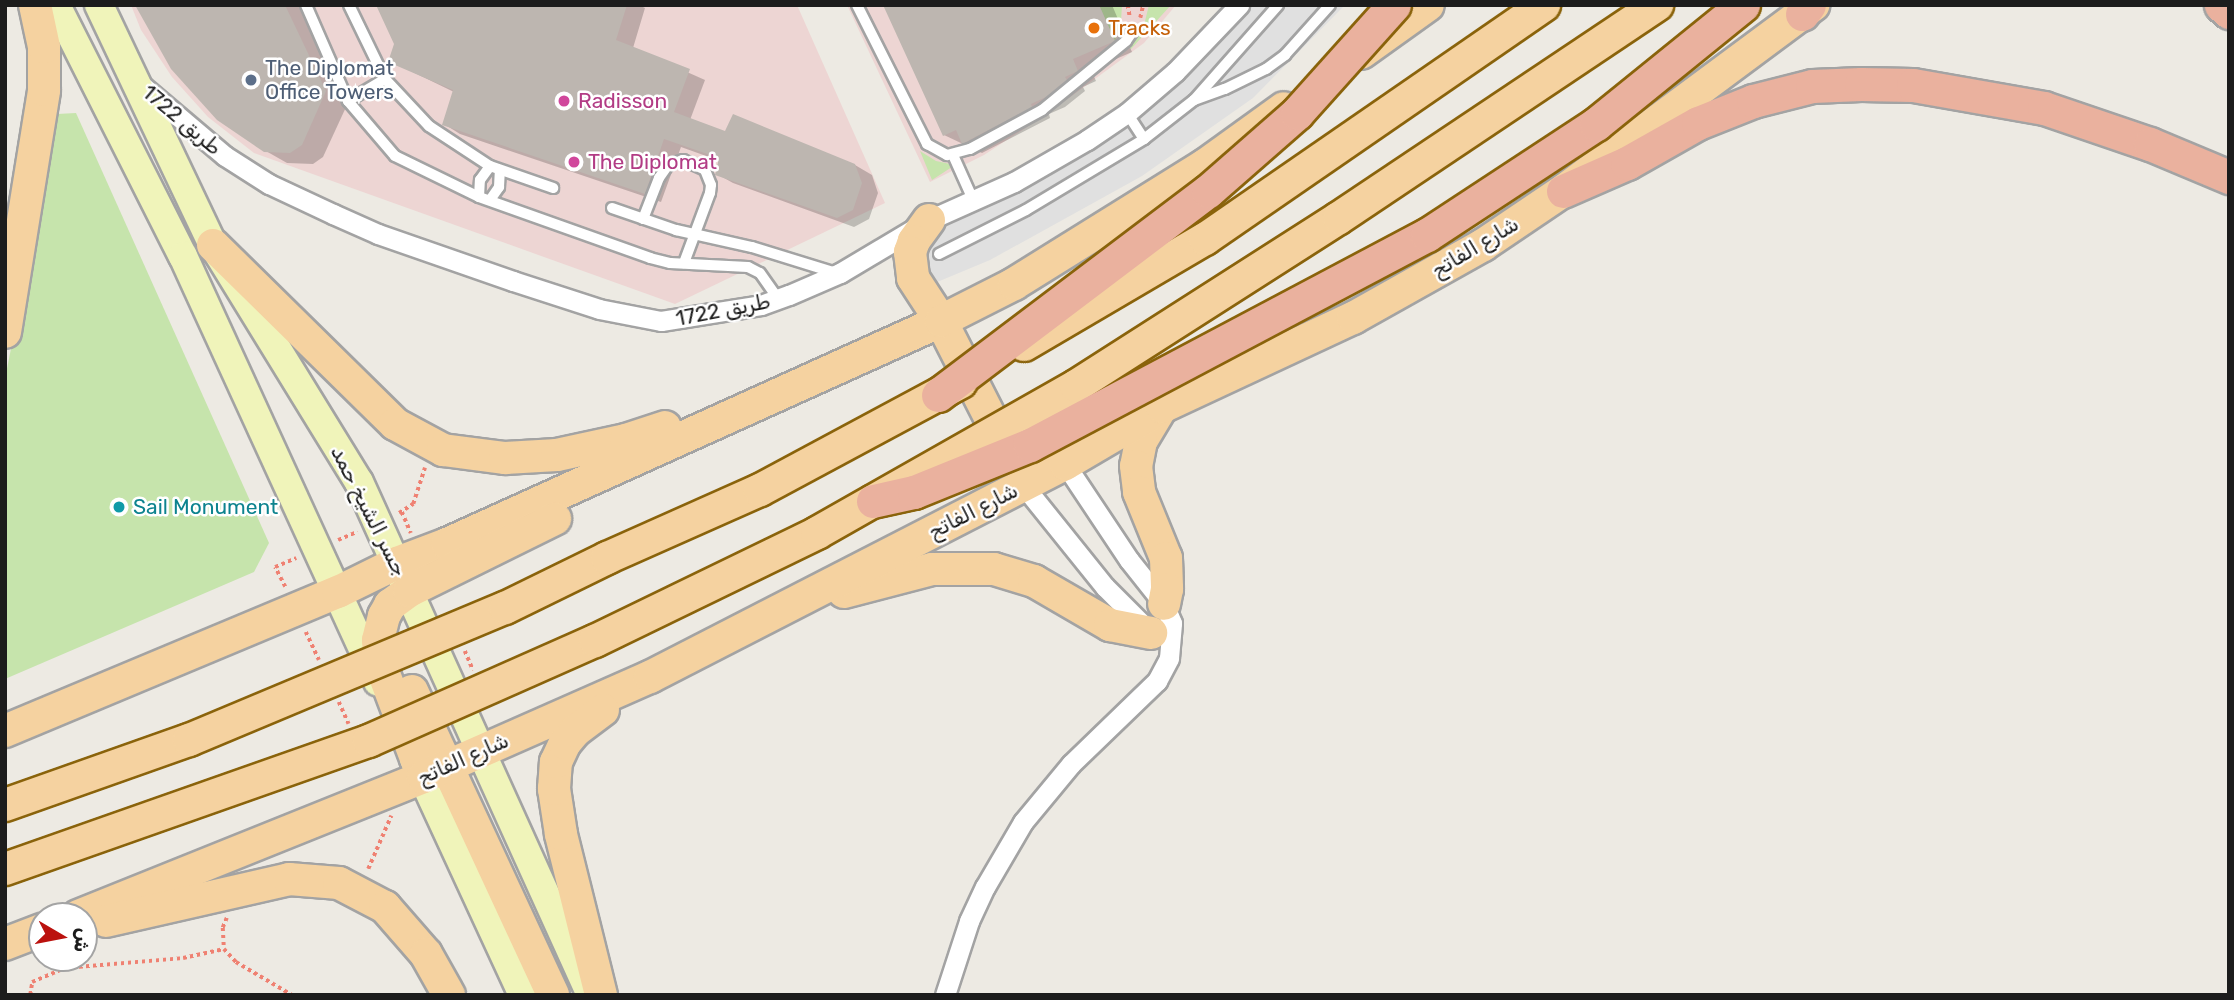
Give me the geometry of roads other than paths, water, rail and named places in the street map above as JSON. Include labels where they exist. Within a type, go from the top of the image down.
[{"type":"highway","points":[[938,395],[1208,191],[1297,113],[1394,5]]},
{"type":"highway","points":[[873,501],[914,492],[1030,445],[1427,235],[1596,124],[1743,5]]},
{"type":"highway","points":[[2221,5],[2229,12]]},
{"type":"highway","points":[[1563,191],[1627,163],[1698,123],[1753,101],[1812,86],[1861,84],[1913,85],[2044,108],[2150,144],[2229,177]]},
{"type":"main road","points":[[5,332],[44,90],[44,47],[36,5]]},
{"type":"main road","points":[[56,5],[183,256],[338,592],[553,995]]},
{"type":"main road","name":"جسر الشيخ حمد","points":[[99,5],[213,245],[359,482],[591,995]]},
{"type":"main road","points":[[5,731],[338,592],[403,577],[447,544],[715,425],[742,409],[941,321],[1014,284],[1205,164],[1428,5]]},
{"type":"main road","points":[[5,805],[188,740],[505,608],[607,558],[760,490],[938,395],[1205,239],[1544,5]]},
{"type":"main road","points":[[5,869],[369,741],[629,625],[817,533],[1076,386],[1350,211],[1657,5]]},
{"type":"main road","name":"شارع الفاتح","points":[[98,908],[435,771],[650,677],[1044,474],[1161,407],[1353,318],[1483,245],[1563,191],[1808,8]]},
{"type":"main road","points":[[929,220],[914,241],[910,265],[919,292],[941,321],[996,429],[1021,457],[1044,474]]},
{"type":"main road","points":[[213,245],[395,424],[443,450],[505,457],[557,455],[626,440],[678,423],[715,425]]},
{"type":"main road","points":[[1161,407],[1141,440],[1136,466],[1139,492],[1166,558],[1168,573],[1164,604]]},
{"type":"main road","points":[[785,607],[932,569],[974,567],[1004,571],[1034,581],[1110,625],[1161,639]]},
{"type":"main road","points":[[379,628],[403,577]]},
{"type":"main road","points":[[338,592],[359,606],[379,628],[523,995]]},
{"type":"main road","points":[[601,995],[559,826],[554,773],[565,743],[575,731],[650,677]]},
{"type":"main road","points":[[98,923],[289,879],[340,883],[385,908],[418,945],[449,995]]},
{"type":"street","name":"طريق 1722","points":[[135,79],[204,140],[269,184],[378,234],[445,259],[599,309],[662,321],[761,305],[778,299],[840,273],[929,220],[974,202],[1087,140],[1127,113],[1175,72],[1239,5]]},
{"type":"street","points":[[1044,474],[1129,560],[1164,604],[1172,623],[1161,639]]},
{"type":"street","points":[[945,995],[969,921],[1002,854],[1046,792],[1166,669],[1161,639],[1105,587],[1044,474]]},
{"type":"lane","points":[[306,5],[348,101],[395,156],[480,197],[650,258],[748,267],[760,272],[778,299]]},
{"type":"lane","points":[[349,5],[369,52],[386,79],[429,126],[495,168],[553,188]]},
{"type":"lane","points":[[857,5],[928,144],[938,152],[953,155],[1042,110],[1126,41],[1133,31]]},
{"type":"lane","points":[[939,254],[1026,210],[1144,139],[1194,100],[1278,5]]},
{"type":"lane","points":[[1194,100],[1225,89],[1266,69],[1285,55],[1330,5]]},
{"type":"lane","points":[[348,101],[386,79]]},
{"type":"lane","points":[[1127,113],[1144,139]]},
{"type":"lane","points":[[953,155],[974,202]]},
{"type":"lane","points":[[643,219],[663,171],[675,161],[691,161],[705,170],[711,185],[684,263]]},
{"type":"lane","points":[[480,197],[480,180],[495,168]]},
{"type":"lane","points":[[490,201],[499,187],[495,168]]},
{"type":"lane","points":[[612,208],[695,234],[840,273]]},
{"type":"place","name":"Tracks","points":[[1094,28]]},
{"type":"place","name":"The Diplomat Office Towers","points":[[251,80]]},
{"type":"place","name":"Radisson","points":[[564,101]]},
{"type":"place","name":"The Diplomat","points":[[574,162]]},
{"type":"place","name":"Sail Monument","points":[[119,507]]}]
